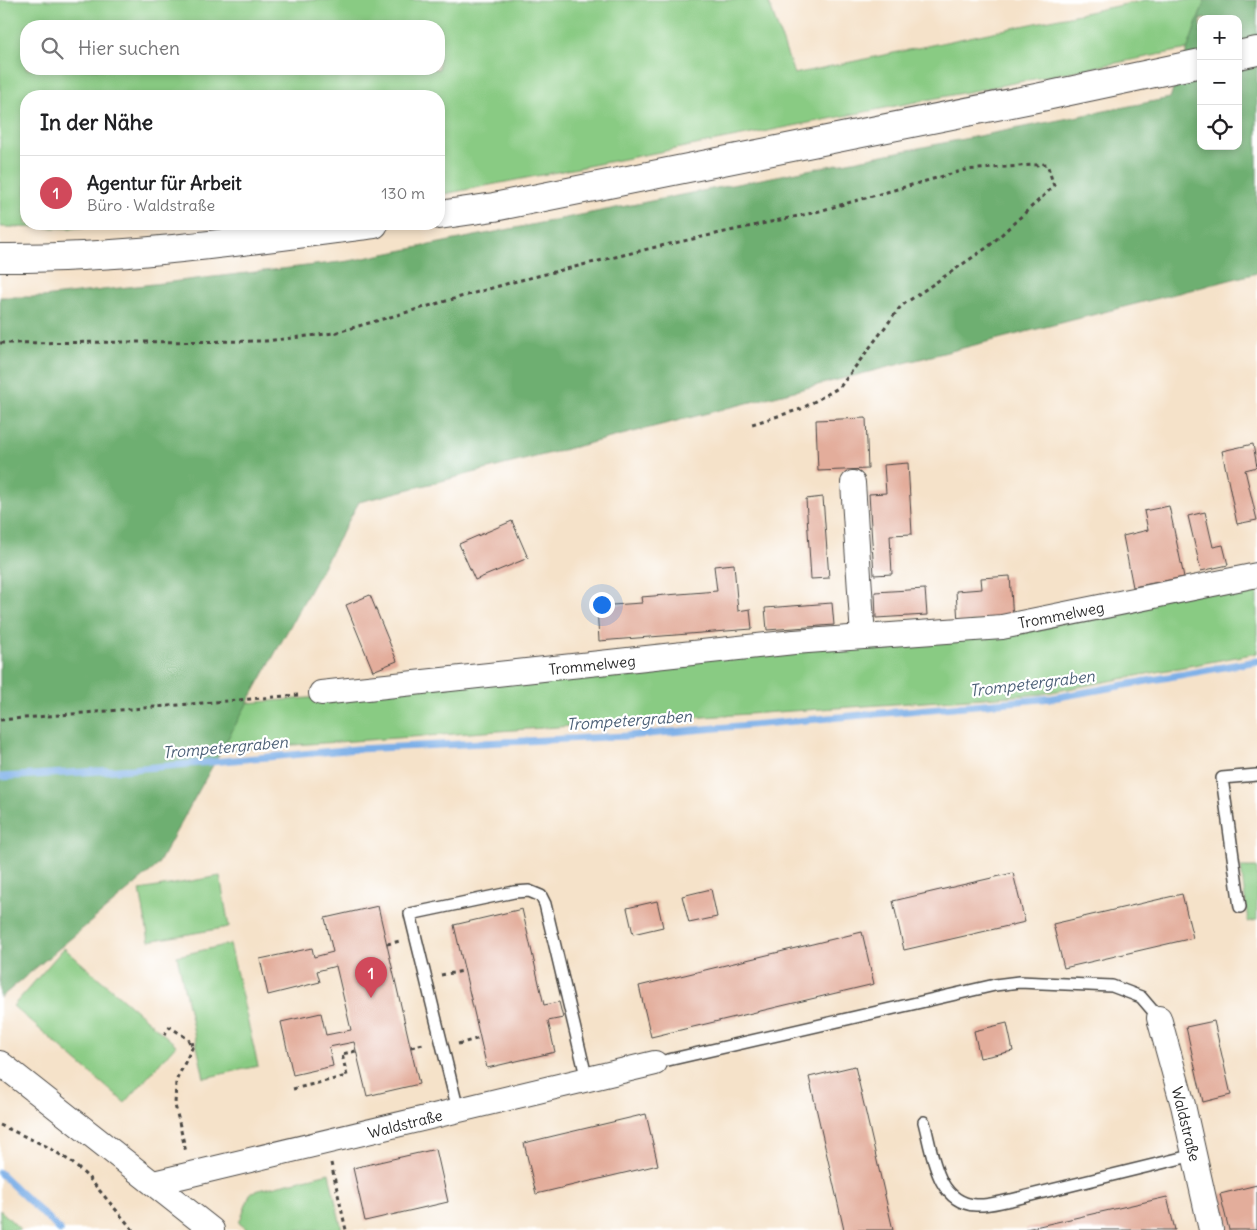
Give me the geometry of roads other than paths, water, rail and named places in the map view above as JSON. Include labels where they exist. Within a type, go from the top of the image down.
[{"type":"main road","points":[[1242,54],[1257,51]]},
{"type":"main road","points":[[445,214],[494,208],[1197,64]]},
{"type":"main road","points":[[0,258],[49,258],[226,244],[330,230]]},
{"type":"street","points":[[853,483],[863,637]]},
{"type":"street","name":"Trommelweg","points":[[321,693],[794,642],[1002,627],[1257,575]]},
{"type":"street","name":"Waldstraße","points":[[1159,1018],[1211,1230]]},
{"type":"street","points":[[0,1063],[212,1230]]},
{"type":"street","name":"Waldstraße","points":[[154,1183],[655,1063]]},
{"type":"lane","points":[[1240,907],[1222,778],[1257,775]]},
{"type":"lane","points":[[458,1110],[410,914],[514,892],[529,891],[541,896],[545,904],[587,1080]]},
{"type":"lane","points":[[655,1063],[995,985],[1020,982],[1112,986],[1141,997],[1159,1018]]},
{"type":"lane","points":[[924,1122],[939,1176],[944,1185],[950,1194],[961,1202],[973,1205],[1011,1200],[1194,1155]]},
{"type":"waterway","name":"Trompetergraben","points":[[0,777],[133,769],[357,749],[626,736],[1053,698],[1257,661]]},
{"type":"waterway","name":"Trompetergraben","points":[[0,1173],[60,1230]]},
{"type":"place","name":"Agentur für Arbeit","points":[[371,998]]}]
